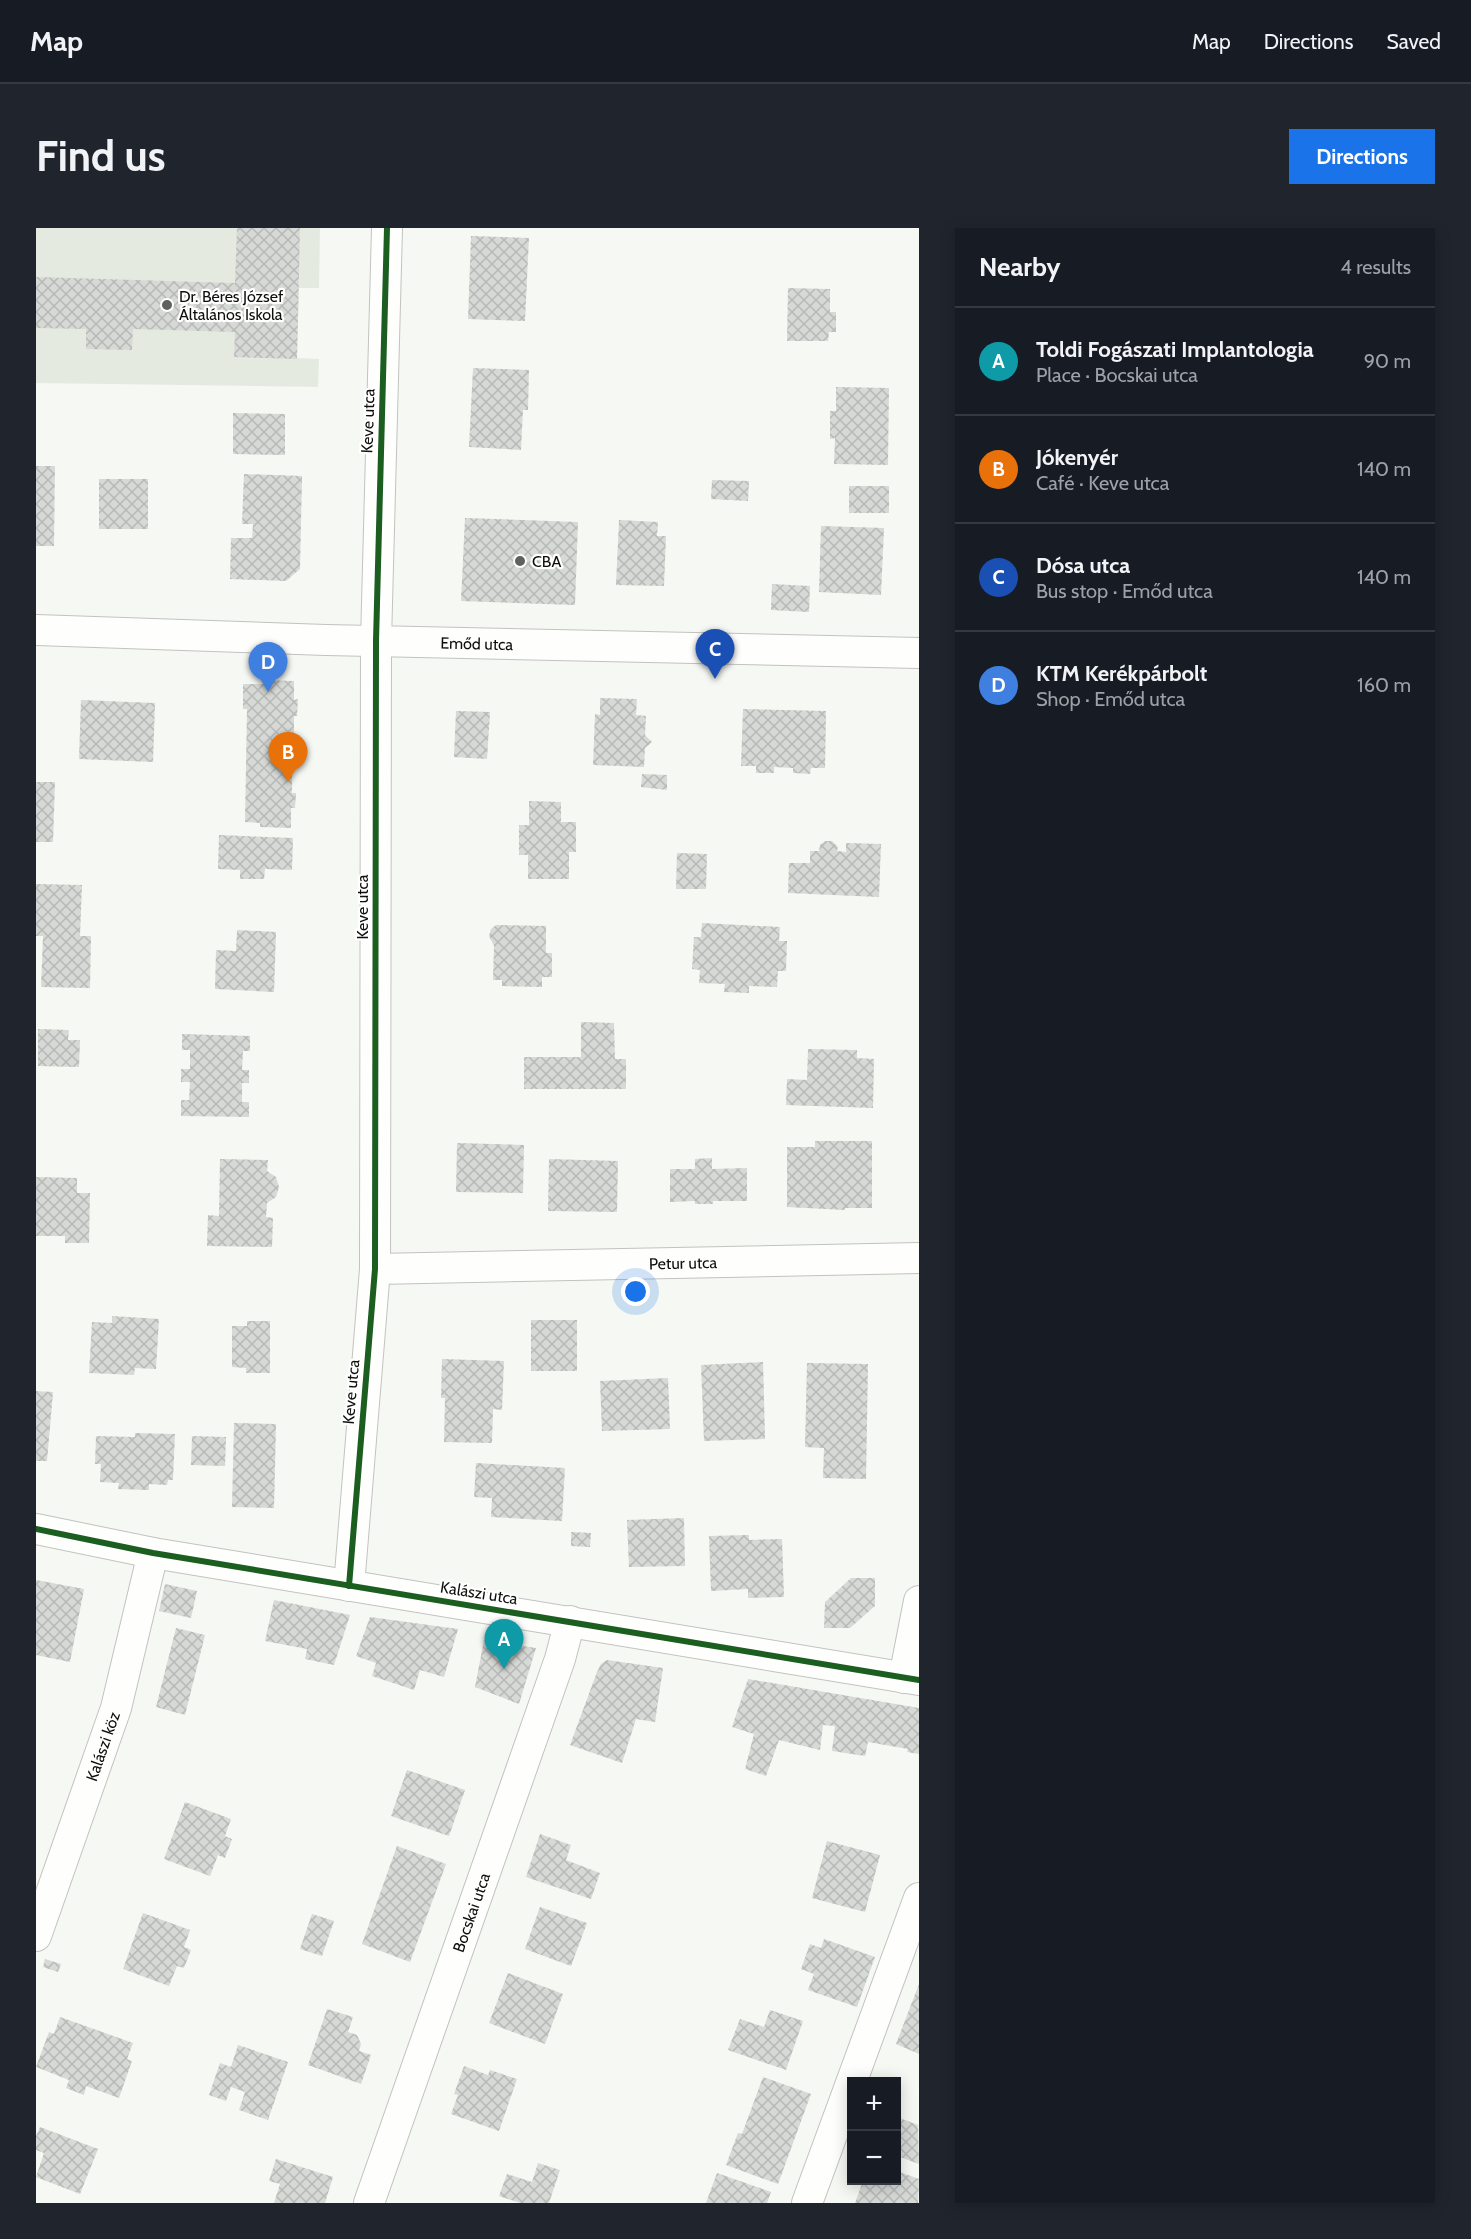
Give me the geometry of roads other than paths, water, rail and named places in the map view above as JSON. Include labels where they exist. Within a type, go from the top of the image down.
[{"type":"street","name":"Keve utca","points":[[349,1586],[375,1269],[376,641],[387,228]]},
{"type":"street","name":"Emőd utca","points":[[36,630],[376,641],[919,653]]},
{"type":"street","name":"Petur utca","points":[[375,1269],[919,1258]]},
{"type":"street","name":"Kalászi utca","points":[[36,1529],[153,1553],[911,1679]]},
{"type":"street","name":"Kalászi köz","points":[[36,1936],[116,1708],[153,1553]]},
{"type":"street","points":[[911,1679],[919,1601]]},
{"type":"street","name":"Bocskai utca","points":[[369,2203],[560,1659],[570,1622]]},
{"type":"street","points":[[807,2203],[919,1898]]},
{"type":"place","name":"Dr. Béres József Általános Iskola","points":[[167,305]]},
{"type":"place","name":"CBA","points":[[520,561]]},
{"type":"place","name":"Dósa utca","points":[[715,679]]},
{"type":"place","name":"KTM Kerékpárbolt","points":[[268,692]]},
{"type":"place","name":"Jókenyér","points":[[288,782]]},
{"type":"place","name":"Toldi Fogászati Implantologia","points":[[504,1669]]}]
